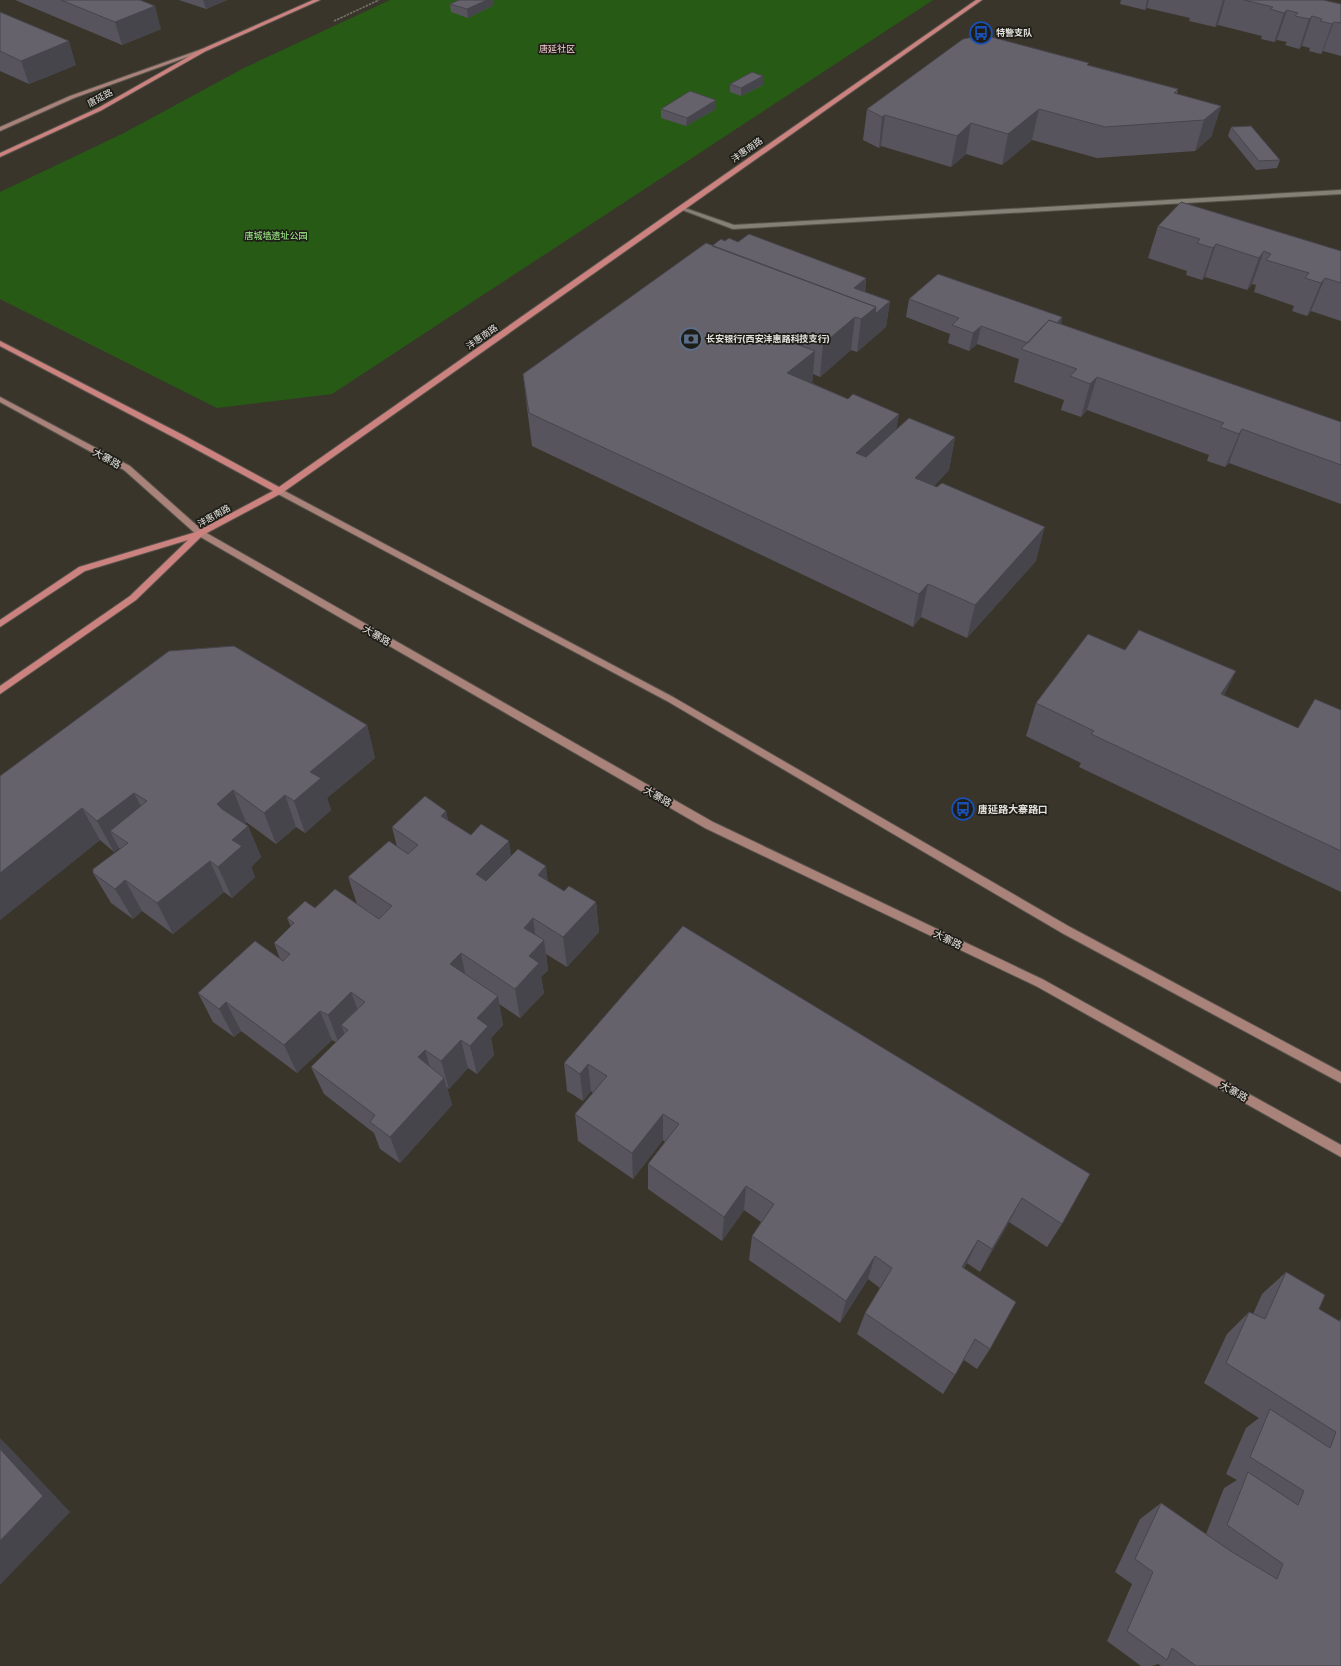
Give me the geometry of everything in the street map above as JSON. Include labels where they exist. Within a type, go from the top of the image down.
[{"type":"main road","name":"唐延路","points":[[0,129],[72,97],[204,50],[317,0]]},
{"type":"main road","name":"沣惠南路","points":[[0,691],[133,598],[200,533],[279,491],[680,208],[980,0]]},
{"type":"main road","name":"唐延路","points":[[0,155],[100,109],[204,50]]},
{"type":"main road","points":[[0,343],[180,437],[670,699],[1066,930],[1341,1078]]},
{"type":"main road","name":"大寨路","points":[[0,399],[127,468],[200,533],[709,825],[1040,983],[1341,1151]]},
{"type":"main road","points":[[0,624],[82,568],[200,533]]},
{"type":"street","points":[[680,208],[733,227],[1341,192]]},
{"type":"green space","name":"唐城墙遗址公园","points":[[390,0],[933,0],[332,394],[217,408],[0,299],[0,192],[124,133],[244,68]]},
{"type":"building","points":[[61,0],[140,0],[155,6],[115,22]]},
{"type":"building","points":[[459,0],[487,0],[467,9],[450,4]]},
{"type":"building","points":[[1244,0],[1323,0],[1341,4],[1341,23],[1334,22],[1332,24],[1320,21],[1322,19],[1312,16],[1309,19],[1295,16],[1298,13],[1287,10],[1284,13],[1270,9],[1273,7]]},
{"type":"building","points":[[0,12],[69,41],[21,61],[0,51]]},
{"type":"building","points":[[984,35],[1089,63],[1087,65],[1178,89],[1174,93],[1221,106],[1204,120],[1105,127],[1039,109],[1008,134],[971,123],[957,136],[885,115],[882,117],[867,109],[963,39]]},
{"type":"building","points":[[752,72],[763,76],[741,88],[730,84]]},
{"type":"building","points":[[690,91],[716,100],[687,118],[661,109]]},
{"type":"building","points":[[1251,126],[1280,160],[1259,161],[1231,127]]},
{"type":"building","points":[[1181,202],[1341,251],[1341,283],[1325,278],[1321,283],[1305,278],[1309,273],[1266,260],[1271,254],[1264,251],[1259,258],[1216,244],[1213,248],[1197,243],[1200,239],[1158,226]]},
{"type":"building","points":[[749,234],[866,278],[854,288],[890,301],[875,314],[876,307],[712,246],[721,239],[725,241],[729,238],[738,242]]},
{"type":"building","points":[[706,243],[876,307],[861,319],[855,317],[823,344],[803,336],[800,339],[788,335],[783,339],[815,351],[787,373],[848,399],[853,394],[899,414],[856,453],[866,457],[909,418],[955,437],[915,478],[937,487],[942,483],[1045,527],[975,605],[928,584],[919,594],[529,413],[523,374]]},
{"type":"building","points":[[938,274],[1062,317],[1057,323],[1049,320],[1028,343],[981,326],[973,333],[952,325],[959,318],[909,299]]},
{"type":"building","points":[[1049,320],[1341,422],[1341,465],[1242,429],[1239,434],[1220,427],[1224,423],[1097,377],[1090,384],[1070,376],[1077,369],[1021,349]]},
{"type":"building","points":[[1139,630],[1236,671],[1221,694],[1298,728],[1315,699],[1341,710],[1341,851],[1091,734],[1094,731],[1036,703],[1088,634],[1125,650]]},
{"type":"building","points":[[234,646],[367,725],[310,772],[321,778],[294,801],[285,795],[264,813],[233,790],[217,804],[248,826],[232,840],[242,846],[218,867],[210,861],[157,903],[125,880],[115,889],[93,873],[93,869],[128,843],[110,831],[147,801],[134,793],[97,821],[82,808],[0,873],[0,776],[169,651]]},
{"type":"building","points":[[425,796],[446,811],[441,816],[471,835],[481,824],[509,841],[476,874],[486,881],[518,849],[546,866],[538,875],[564,891],[569,886],[596,902],[563,937],[533,918],[524,928],[544,940],[529,956],[539,963],[515,989],[461,953],[450,964],[498,996],[477,1018],[488,1026],[470,1046],[461,1040],[441,1061],[425,1050],[418,1057],[444,1078],[390,1137],[370,1122],[375,1115],[311,1067],[348,1030],[341,1025],[365,1002],[351,992],[328,1015],[320,1011],[284,1045],[226,1002],[219,1009],[198,993],[255,941],[283,961],[290,954],[274,943],[294,923],[287,918],[305,901],[315,908],[335,889],[379,919],[392,906],[348,877],[389,841],[408,854],[418,845],[392,827]]},
{"type":"building","points":[[683,926],[1090,1174],[1062,1224],[1022,1198],[992,1249],[978,1240],[962,1267],[1016,1302],[990,1349],[975,1339],[955,1375],[865,1313],[892,1268],[875,1256],[846,1301],[752,1236],[774,1204],[746,1186],[724,1217],[648,1164],[679,1124],[663,1114],[632,1153],[575,1114],[607,1076],[588,1064],[580,1074],[564,1063]]},
{"type":"building","points":[[1286,1272],[1325,1295],[1319,1309],[1341,1322],[1341,1666],[1196,1666],[1172,1648],[1167,1660],[1127,1631],[1153,1572],[1135,1559],[1161,1503],[1229,1550],[1277,1579],[1283,1564],[1227,1525],[1248,1472],[1298,1505],[1304,1491],[1250,1457],[1270,1409],[1330,1448],[1336,1432],[1226,1363],[1249,1312],[1265,1319]]},
{"type":"building","points":[[0,1449],[43,1496],[0,1541]]},
{"type":"place","name":"特警支队","points":[[981,33]]},
{"type":"place","name":"长安银行(西安沣惠路科技支行)","points":[[691,339]]},
{"type":"place","name":"唐延路大寨路口","points":[[963,809]]},
{"type":"district","name":"唐延社区","points":[[557,49]]}]
